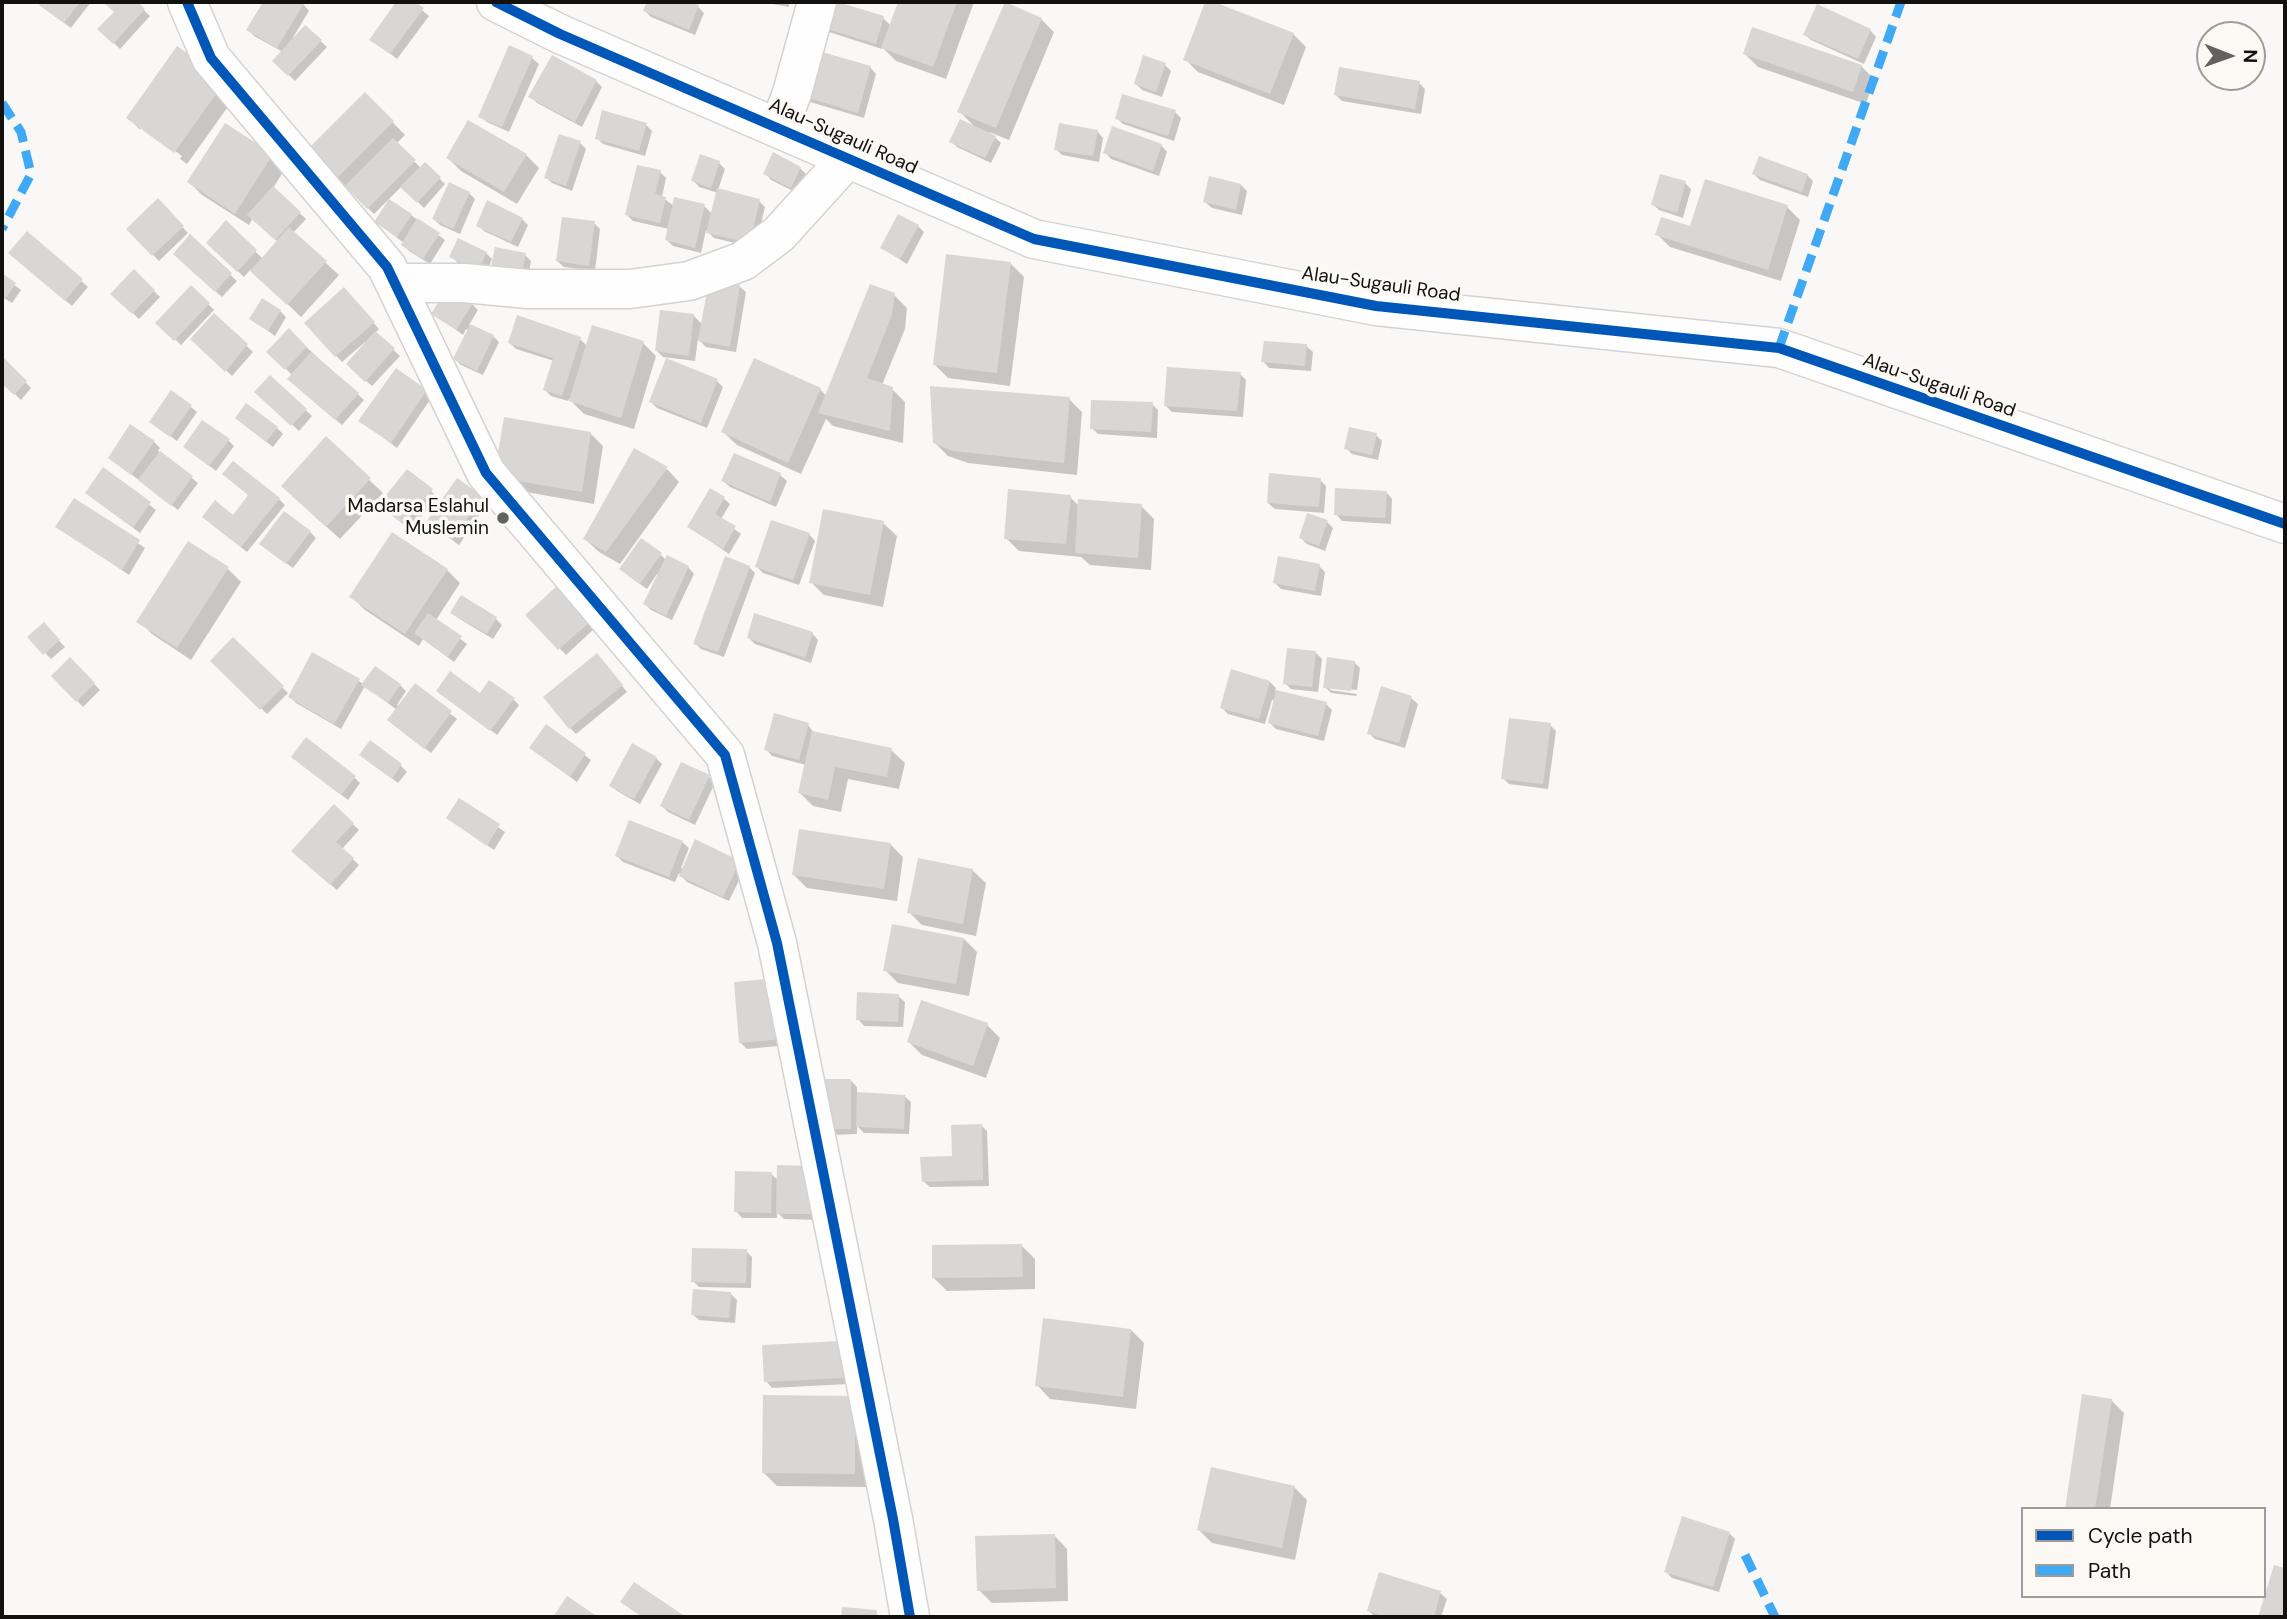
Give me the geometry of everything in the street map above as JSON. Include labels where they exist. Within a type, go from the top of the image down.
[{"type":"street","points":[[187,2],[211,58],[387,267],[486,474],[725,755],[777,943],[893,1519],[910,1617]]},
{"type":"street","name":"Alau-Sugauli Road","points":[[496,2],[561,34],[1034,239],[1376,306],[1779,348],[2285,524]]},
{"type":"street","points":[[779,128],[792,93],[817,2]]},
{"type":"street","points":[[395,283],[464,283],[528,289],[617,289],[689,281],[743,261],[770,241],[848,158]]},
{"type":"building","points":[[42,2],[80,2],[64,23],[39,5]]},
{"type":"building","points":[[103,2],[138,2],[145,9],[113,44],[97,29],[114,12]]},
{"type":"building","points":[[263,2],[304,3],[277,48],[246,30]]},
{"type":"building","points":[[396,2],[415,2],[424,8],[390,54],[369,40]]},
{"type":"building","points":[[647,2],[690,2],[699,5],[689,30],[643,11]]},
{"type":"building","points":[[829,2],[838,2],[884,16],[876,44],[821,27]]},
{"type":"building","points":[[898,2],[957,2],[933,67],[881,48]]},
{"type":"building","points":[[1005,2],[1042,18],[996,128],[957,112]]},
{"type":"building","points":[[1205,2],[1214,2],[1294,33],[1270,94],[1183,60]]},
{"type":"building","points":[[1817,4],[1871,29],[1858,59],[1803,35]]},
{"type":"building","points":[[305,25],[322,40],[288,76],[272,61]]},
{"type":"building","points":[[1752,27],[1862,65],[1853,92],[1743,54]]},
{"type":"building","points":[[509,45],[533,56],[502,127],[478,117]]},
{"type":"building","points":[[177,46],[226,80],[174,153],[126,118]]},
{"type":"building","points":[[815,50],[871,66],[858,113],[802,96]]},
{"type":"building","points":[[552,55],[597,80],[575,122],[528,97]]},
{"type":"building","points":[[1143,55],[1166,63],[1156,92],[1134,84]]},
{"type":"building","points":[[1339,67],[1420,81],[1415,109],[1334,95]]},
{"type":"building","points":[[365,92],[394,121],[336,179],[307,150]]},
{"type":"building","points":[[1122,94],[1176,110],[1168,136],[1115,119]]},
{"type":"building","points":[[602,110],[647,123],[639,151],[595,139]]},
{"type":"building","points":[[960,119],[996,136],[985,158],[949,142]]},
{"type":"building","points":[[468,120],[527,154],[504,192],[446,158]]},
{"type":"building","points":[[225,123],[273,154],[235,214],[187,182]]},
{"type":"building","points":[[1059,123],[1098,130],[1093,156],[1054,150]]},
{"type":"building","points":[[1112,126],[1162,144],[1153,171],[1103,153]]},
{"type":"building","points":[[559,134],[581,141],[566,186],[544,178]]},
{"type":"building","points":[[393,138],[416,160],[367,209],[345,186]]},
{"type":"building","points":[[773,152],[801,167],[791,188],[763,174]]},
{"type":"building","points":[[700,154],[720,161],[711,188],[691,181]]},
{"type":"building","points":[[1759,156],[1808,174],[1802,192],[1752,174]]},
{"type":"building","points":[[425,162],[441,177],[417,203],[400,187]]},
{"type":"building","points":[[637,165],[661,170],[655,194],[666,197],[660,223],[625,215]]},
{"type":"building","points":[[1660,174],[1686,181],[1677,213],[1651,205]]},
{"type":"building","points":[[1209,176],[1241,184],[1236,210],[1203,202]]},
{"type":"building","points":[[1705,179],[1788,205],[1768,270],[1655,235],[1661,217],[1690,226]]},
{"type":"building","points":[[449,182],[470,192],[453,229],[432,219]]},
{"type":"building","points":[[273,186],[301,212],[275,240],[247,215]]},
{"type":"building","points":[[717,188],[760,199],[750,243],[706,233]]},
{"type":"building","points":[[674,197],[705,204],[695,248],[665,240]]},
{"type":"building","points":[[158,198],[184,226],[152,256],[126,229]]},
{"type":"building","points":[[389,199],[412,214],[397,237],[374,222]]},
{"type":"building","points":[[487,200],[523,218],[511,242],[476,226]]},
{"type":"building","points":[[898,214],[919,225],[900,259],[880,248]]},
{"type":"building","points":[[562,217],[595,221],[589,266],[556,261]]},
{"type":"building","points":[[417,218],[440,233],[423,259],[401,245]]},
{"type":"building","points":[[226,220],[257,250],[237,272],[206,243]]},
{"type":"building","points":[[289,227],[327,261],[287,305],[250,271]]},
{"type":"building","points":[[27,231],[83,279],[65,301],[8,253]]},
{"type":"building","points":[[190,234],[232,273],[215,292],[173,254]]},
{"type":"building","points":[[458,238],[487,252],[478,271],[449,257]]},
{"type":"building","points":[[495,247],[526,253],[520,282],[489,276]]},
{"type":"building","points":[[946,254],[1011,262],[997,373],[933,365]]},
{"type":"building","points":[[134,269],[155,290],[132,314],[110,294]]},
{"type":"building","points":[[2,273],[16,283],[5,299],[2,297]]},
{"type":"building","points":[[709,279],[740,285],[730,347],[698,341]]},
{"type":"building","points":[[870,284],[895,293],[892,315],[867,378],[893,387],[890,431],[818,413]]},
{"type":"building","points":[[191,285],[210,303],[174,341],[155,323]]},
{"type":"building","points":[[344,287],[375,322],[335,357],[304,323]]},
{"type":"building","points":[[447,288],[473,303],[456,330],[431,314]]},
{"type":"building","points":[[262,298],[281,310],[268,331],[249,319]]},
{"type":"building","points":[[660,310],[694,314],[689,356],[655,351]]},
{"type":"building","points":[[214,313],[248,344],[225,372],[190,339]]},
{"type":"building","points":[[517,315],[581,337],[562,396],[543,390],[553,358],[508,343]]},
{"type":"building","points":[[470,324],[494,335],[477,371],[453,359]]},
{"type":"building","points":[[592,325],[644,341],[621,418],[569,401]]},
{"type":"building","points":[[289,328],[307,347],[285,370],[266,352]]},
{"type":"building","points":[[375,331],[395,348],[365,382],[346,364]]},
{"type":"building","points":[[1264,341],[1307,344],[1305,366],[1261,362]]},
{"type":"building","points":[[311,352],[359,393],[335,420],[287,379]]},
{"type":"building","points":[[2,356],[27,381],[14,395],[2,384]]},
{"type":"building","points":[[666,358],[718,379],[701,423],[649,402]]},
{"type":"building","points":[[754,358],[821,388],[788,463],[721,432]]},
{"type":"building","points":[[1167,367],[1241,372],[1237,411],[1164,406]]},
{"type":"building","points":[[396,368],[427,390],[391,443],[358,421]]},
{"type":"building","points":[[270,375],[307,409],[291,426],[254,392]]},
{"type":"building","points":[[930,386],[1070,397],[1064,463],[953,451],[933,443]]},
{"type":"building","points":[[171,390],[192,405],[170,437],[149,422]]},
{"type":"building","points":[[1091,400],[1153,402],[1151,432],[1090,429]]},
{"type":"building","points":[[246,403],[278,427],[266,442],[235,418]]},
{"type":"building","points":[[504,417],[591,432],[582,492],[494,477]]},
{"type":"building","points":[[202,420],[230,439],[209,466],[183,447]]},
{"type":"building","points":[[130,424],[155,441],[131,475],[108,458]]},
{"type":"building","points":[[1349,427],[1377,433],[1372,455],[1344,449]]},
{"type":"building","points":[[326,436],[371,478],[326,527],[281,486]]},
{"type":"building","points":[[634,448],[668,467],[606,552],[583,539]]},
{"type":"building","points":[[160,451],[193,476],[171,506],[138,480]]},
{"type":"building","points":[[734,453],[781,473],[770,502],[721,481]]},
{"type":"building","points":[[233,461],[280,498],[241,547],[202,517],[215,500],[233,515],[248,495],[222,474]]},
{"type":"building","points":[[103,467],[151,502],[133,528],[85,493]]},
{"type":"building","points":[[407,469],[433,489],[404,525],[378,505]]},
{"type":"building","points":[[1269,473],[1321,478],[1319,507],[1267,503]]},
{"type":"building","points":[[457,478],[483,496],[452,540],[426,522]]},
{"type":"building","points":[[710,488],[725,497],[715,514],[736,526],[723,549],[687,527]]},
{"type":"building","points":[[1335,488],[1387,491],[1385,518],[1334,515]]},
{"type":"building","points":[[1008,489],[1071,495],[1066,544],[1004,539]]},
{"type":"building","points":[[74,498],[140,540],[122,570],[55,527]]},
{"type":"building","points":[[1078,499],[1142,504],[1138,558],[1075,553]]},
{"type":"building","points":[[823,509],[884,521],[870,595],[809,583]]},
{"type":"building","points":[[284,511],[311,531],[286,564],[259,544]]},
{"type":"building","points":[[1307,513],[1328,520],[1319,546],[1299,538]]},
{"type":"building","points":[[771,520],[810,533],[793,580],[755,567]]},
{"type":"building","points":[[392,532],[448,569],[405,634],[349,597]]},
{"type":"building","points":[[641,538],[662,553],[640,584],[619,569]]},
{"type":"building","points":[[188,541],[229,567],[177,648],[136,622]]},
{"type":"building","points":[[667,555],[689,566],[666,616],[643,604]]},
{"type":"building","points":[[725,556],[750,566],[718,652],[693,644]]},
{"type":"building","points":[[1278,556],[1320,564],[1315,591],[1273,583]]},
{"type":"building","points":[[557,586],[590,622],[558,650],[525,615]]},
{"type":"building","points":[[461,595],[497,617],[487,634],[450,613]]},
{"type":"building","points":[[428,613],[462,636],[448,657],[414,633]]},
{"type":"building","points":[[754,613],[813,632],[805,658],[747,638]]},
{"type":"building","points":[[44,622],[60,640],[43,655],[27,637]]},
{"type":"building","points":[[233,637],[284,686],[260,710],[210,661]]},
{"type":"building","points":[[1287,648],[1316,651],[1312,687],[1283,684]]},
{"type":"building","points":[[312,652],[360,679],[334,724],[288,697]]},
{"type":"building","points":[[597,653],[623,685],[569,729],[543,697]]},
{"type":"building","points":[[70,657],[95,683],[76,702],[51,676]]},
{"type":"building","points":[[1327,657],[1355,661],[1351,691],[1323,688]]},
{"type":"building","points":[[375,666],[401,684],[388,703],[361,685]]},
{"type":"building","points":[[1231,669],[1270,681],[1259,719],[1220,708]]},
{"type":"building","points":[[450,671],[480,693],[489,680],[515,698],[490,731],[436,691]]},
{"type":"building","points":[[415,683],[452,711],[424,749],[387,720]]},
{"type":"building","points":[[1381,686],[1412,696],[1399,743],[1367,734]]},
{"type":"building","points":[[1276,690],[1327,702],[1318,736],[1268,723]]},
{"type":"building","points":[[774,713],[809,723],[799,760],[764,750]]},
{"type":"building","points":[[1509,718],[1551,723],[1543,784],[1501,779]]},
{"type":"building","points":[[546,724],[586,753],[570,777],[529,748]]},
{"type":"building","points":[[812,731],[892,748],[887,777],[835,767],[828,800],[798,793]]},
{"type":"building","points":[[306,737],[356,776],[341,795],[291,757]]},
{"type":"building","points":[[370,740],[402,764],[392,779],[359,755]]},
{"type":"building","points":[[632,743],[657,757],[634,799],[609,786]]},
{"type":"building","points":[[681,762],[710,775],[689,820],[660,806]]},
{"type":"building","points":[[459,798],[500,824],[487,846],[446,818]]},
{"type":"building","points":[[334,804],[354,823],[336,842],[354,858],[330,885],[291,851]]},
{"type":"building","points":[[629,820],[683,841],[669,877],[615,856]]},
{"type":"building","points":[[799,829],[891,843],[884,889],[792,875]]},
{"type":"building","points":[[695,839],[740,861],[723,897],[679,876]]},
{"type":"building","points":[[918,858],[973,869],[963,924],[907,913]]},
{"type":"building","points":[[892,924],[964,938],[956,984],[883,971]]},
{"type":"building","points":[[778,978],[783,1039],[739,1043],[734,982]]},
{"type":"building","points":[[857,992],[899,994],[898,1022],[856,1020]]},
{"type":"building","points":[[921,1000],[988,1023],[973,1066],[907,1042]]},
{"type":"building","points":[[824,1079],[851,1079],[851,1129],[824,1129]]},
{"type":"building","points":[[857,1092],[905,1095],[904,1129],[856,1127]]},
{"type":"building","points":[[982,1124],[983,1180],[922,1182],[920,1157],[952,1156],[951,1125]]},
{"type":"building","points":[[777,1165],[814,1166],[813,1214],[776,1214]]},
{"type":"building","points":[[735,1171],[772,1172],[771,1213],[734,1212]]},
{"type":"building","points":[[1022,1244],[1023,1277],[932,1278],[932,1245]]},
{"type":"building","points":[[692,1248],[747,1249],[746,1283],[691,1282]]},
{"type":"building","points":[[693,1289],[731,1292],[729,1318],[691,1315]]},
{"type":"building","points":[[1043,1318],[1131,1329],[1123,1397],[1035,1386]]},
{"type":"building","points":[[841,1341],[843,1378],[764,1382],[762,1345]]},
{"type":"building","points":[[2082,1394],[2112,1399],[2095,1507],[2065,1507]]},
{"type":"building","points":[[763,1395],[855,1396],[855,1474],[762,1473]]},
{"type":"building","points":[[1211,1467],[1295,1486],[1282,1548],[1197,1530]]},
{"type":"building","points":[[1682,1516],[1730,1532],[1713,1587],[1664,1572]]},
{"type":"building","points":[[1055,1534],[1056,1588],[977,1591],[975,1536]]},
{"type":"building","points":[[2274,1565],[2285,1568],[2285,1617],[2258,1617]]},
{"type":"building","points":[[1379,1572],[1441,1591],[1434,1617],[1388,1617],[1367,1611]]},
{"type":"building","points":[[634,1582],[686,1617],[642,1617],[620,1602]]},
{"type":"building","points":[[567,1596],[598,1617],[553,1617]]},
{"type":"building","points":[[842,1607],[877,1610],[877,1617],[841,1617]]},
{"type":"marked path","points":[[1779,348],[1901,2]]},
{"type":"marked path","points":[[2,103],[21,132],[31,174],[2,229]]},
{"type":"marked path","points":[[1745,1555],[1775,1617]]},
{"type":"cycle path","points":[[187,2],[211,58],[387,267],[486,473],[725,755],[777,943],[893,1519],[910,1617]]},
{"type":"cycle path","points":[[496,2],[560,34],[1034,239],[1376,306],[1779,348],[2285,524]]},
{"type":"place","name":"Madarsa Eslahul Muslemin","points":[[503,518]]}]
